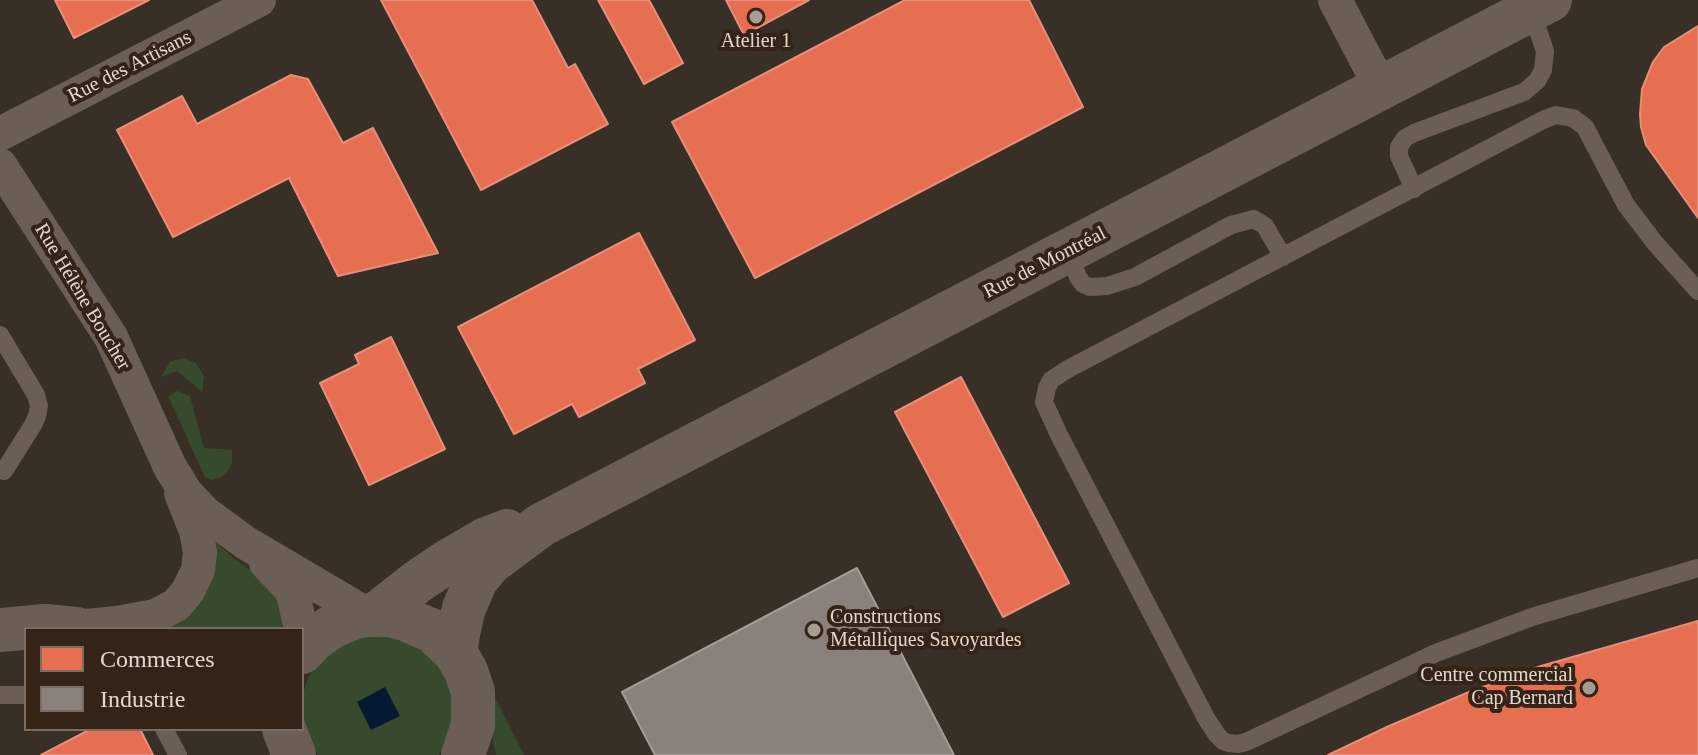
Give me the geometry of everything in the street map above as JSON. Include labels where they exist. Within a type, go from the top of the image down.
[{"type":"street","name":"Rue des Artisans","points":[[0,134],[259,0]]},
{"type":"street","points":[[1335,0],[1381,88]]},
{"type":"street","name":"Rue de Montréal","points":[[455,652],[464,608],[476,580],[490,563],[541,525],[1540,5]]},
{"type":"street","name":"Rue Hélène Boucher","points":[[0,165],[111,337],[176,477],[196,531],[200,552],[198,570],[193,585],[176,605],[155,616],[94,627]]},
{"type":"street","name":"Rue Hélène Boucher","points":[[176,477],[205,513],[246,543],[372,615]]},
{"type":"street","name":"Rue de Montréal","points":[[372,615],[417,582],[486,539],[505,531],[541,525]]},
{"type":"street","name":"Rue Hélène Boucher","points":[[246,543],[289,587],[301,627]]},
{"type":"street","points":[[304,640],[313,640],[333,626],[356,617],[391,615],[420,624],[445,641],[466,671],[473,692],[471,749]]},
{"type":"street","points":[[0,630],[24,628]]},
{"type":"street","points":[[0,644],[24,640]]},
{"type":"lane","points":[[1414,189],[1399,156],[1399,147],[1405,138],[1524,92],[1537,81],[1543,70],[1545,51],[1540,5]]},
{"type":"lane","points":[[1698,291],[1626,205],[1585,127],[1573,118],[1562,115],[1545,119],[1068,369],[1051,380],[1045,395],[1046,409],[1072,460],[1206,718],[1223,741],[1246,742],[1436,653],[1532,617],[1698,568]]},
{"type":"lane","points":[[1068,251],[1083,284],[1090,287],[1107,286],[1135,277],[1231,225],[1254,219],[1269,230],[1283,257]]},
{"type":"lane","points":[[0,335],[36,395],[39,406],[37,416],[4,471]]},
{"type":"lane","points":[[0,695],[24,695]]},
{"type":"lane","points":[[165,731],[178,755]]},
{"type":"green space","points":[[183,358],[196,363],[204,376],[202,392],[177,371],[161,377],[170,362]]},
{"type":"green space","points":[[178,391],[190,396],[204,448],[232,450],[232,464],[221,477],[211,480],[205,477],[168,396]]},
{"type":"green space","points":[[212,538],[232,557],[275,587],[286,627],[157,627]]},
{"type":"green space","points":[[376,633],[424,648],[446,674],[454,707],[448,740],[439,755],[318,755],[304,728],[304,691],[317,663],[329,651]]},
{"type":"green space","points":[[494,695],[524,755],[496,755],[493,742]]},
{"type":"water","points":[[385,687],[400,716],[371,730],[357,702]]},
{"type":"building: Commerces","points":[[55,0],[149,0],[74,38]]},
{"type":"building: Commerces","points":[[381,0],[532,0],[568,68],[575,64],[608,124],[481,190]]},
{"type":"building: Commerces","points":[[598,0],[649,0],[683,63],[644,84]]},
{"type":"building: Commerces","name":"Atelier 1","points":[[726,0],[809,0],[744,35]]},
{"type":"building: Commerces","points":[[905,0],[1029,0],[1083,107],[755,278],[672,122]]},
{"type":"building: Commerces","points":[[1698,26],[1698,218],[1646,145],[1640,114],[1642,89],[1653,62],[1664,47]]},
{"type":"building: Commerces","points":[[291,75],[308,79],[343,143],[373,128],[438,253],[338,276],[289,178],[173,237],[117,130],[182,96],[197,124]]},
{"type":"building: Commerces","points":[[639,233],[695,340],[638,369],[645,383],[579,417],[572,404],[514,434],[458,327]]},
{"type":"building: Commerces","points":[[391,337],[445,449],[369,485],[320,383],[359,364],[355,355]]},
{"type":"building: Commerces","points":[[961,377],[1069,583],[1003,617],[895,412]]},
{"type":"building: Commerces","name":"Centre commercial Cap Bernard","points":[[1698,621],[1698,755],[1328,755],[1469,692],[1541,666]]},
{"type":"building: Commerces","points":[[87,731],[141,731],[153,755],[41,755]]},
{"type":"building: Industrie","name":"Constructions Métalliques Savoyardes","points":[[857,568],[954,755],[655,755],[622,692]]},
{"type":"place","name":"Atelier 1","points":[[756,17]]},
{"type":"place","name":"Constructions Métalliques Savoyardes","points":[[814,630]]},
{"type":"place","name":"Centre commercial Cap Bernard","points":[[1589,688]]}]
